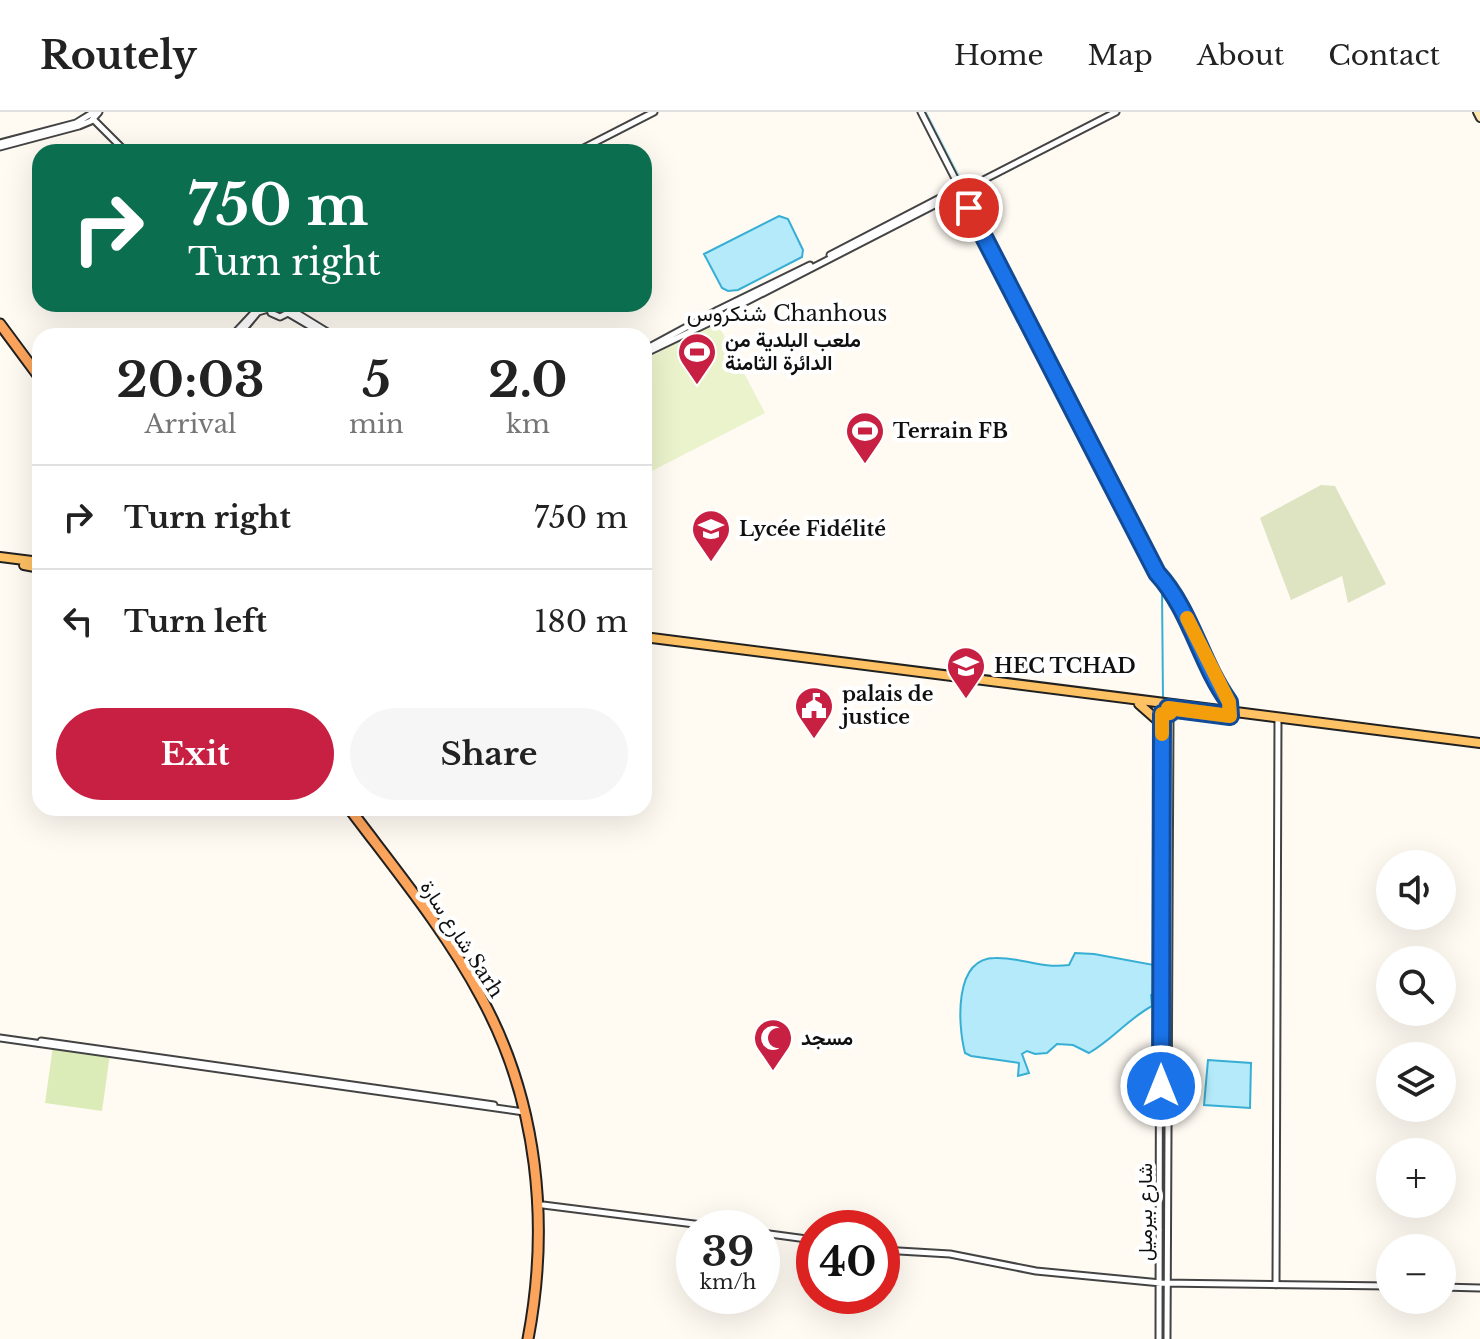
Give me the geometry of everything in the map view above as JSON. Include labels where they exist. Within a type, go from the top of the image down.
[{"type":"highway","points":[[0,321],[32,361]]},
{"type":"highway","points":[[0,321],[32,367]]},
{"type":"highway","name":"شارع سارة Sarh","points":[[358,816],[470,976],[507,1051],[524,1110],[534,1169],[538,1236],[531,1339]]},
{"type":"highway","name":"شارع سارة Sarh","points":[[358,816],[455,948],[501,1031],[532,1118],[543,1205],[543,1272],[531,1339]]},
{"type":"main road","points":[[1477,112],[1480,118]]},
{"type":"main road","points":[[0,559],[32,563]]},
{"type":"main road","points":[[652,641],[1139,704],[1162,710],[1227,707],[1278,719]]},
{"type":"main road","points":[[652,641],[1162,710],[1227,707],[1278,719],[1480,745]]},
{"type":"street","points":[[592,144],[654,112]]},
{"type":"street","points":[[598,144],[660,112]]},
{"type":"street","points":[[921,112],[1157,573],[1181,606],[1227,707]]},
{"type":"street","points":[[962,189],[1109,112]]},
{"type":"street","points":[[652,347],[718,310],[1116,112]]},
{"type":"street","points":[[0,145],[91,117],[116,144]]},
{"type":"street","points":[[242,328],[255,312]]},
{"type":"street","points":[[243,328],[258,312]]},
{"type":"street","points":[[294,312],[316,328]]},
{"type":"street","points":[[295,312],[321,328]]},
{"type":"street","name":"شارع بيرميل","points":[[1162,710],[1164,1283],[1167,1339]]},
{"type":"street","name":"شارع بيرميل","points":[[1159,1339],[1164,1283],[1162,710]]},
{"type":"street","points":[[1276,1285],[1278,719]]},
{"type":"street","points":[[0,1037],[524,1110]]},
{"type":"street","points":[[543,1205],[676,1222]]},
{"type":"street","points":[[900,1251],[950,1254],[1036,1271],[1164,1283],[1376,1286]]},
{"type":"street","points":[[1456,1287],[1480,1288]]},
{"type":"green space","name":"ملعب البلدية من الدائرة الثامنة","points":[[717,322],[765,413],[652,471],[652,356]]},
{"type":"green space","points":[[1321,485],[1335,486],[1386,584],[1348,603],[1342,576],[1291,600],[1260,518]]},
{"type":"green space","points":[[53,1046],[110,1054],[102,1111],[45,1103]]},
{"type":"water","points":[[779,216],[788,219],[803,250],[802,257],[738,290],[722,288],[704,254]]},
{"type":"water","points":[[1075,953],[1154,965],[1152,1006],[1089,1053],[1073,1045],[1057,1044],[1047,1053],[1027,1051],[1022,1054],[1029,1073],[1018,1076],[1019,1063],[965,1053],[960,1011],[965,981],[972,969],[981,961],[995,958],[1069,965]]},
{"type":"water","points":[[1208,1060],[1251,1063],[1250,1108],[1204,1105]]},
{"type":"waterway","points":[[925,112],[981,221]]},
{"type":"waterway","points":[[981,221],[1161,570]]},
{"type":"waterway","points":[[1162,590],[1163,700]]},
{"type":"waterway","points":[[1163,1107],[1167,728]]},
{"type":"waterway","points":[[1163,1116],[1163,1160]]},
{"type":"waterway","points":[[1162,1279],[1163,1171]]},
{"type":"waterway","points":[[1162,1304],[1163,1339]]},
{"type":"slow traffic","points":[[1162,734],[1162,714],[1170,713],[1168,708],[1230,716],[1229,702],[1187,618]]},
{"type":"place","name":"ملعب البلدية من الدائرة الثامنة","points":[[697,386]]},
{"type":"place","name":"Terrain FB","points":[[865,465]]},
{"type":"place","name":"Lycée Fidélité","points":[[711,563]]},
{"type":"place","name":"HEC TCHAD","points":[[966,700]]},
{"type":"place","name":"palais de justice","points":[[814,740]]},
{"type":"place","name":"مسجد","points":[[773,1072]]},
{"type":"district","name":"شنكروس Chanhous","points":[[787,313]]},
{"type":"route","points":[[969,208],[1157,573],[1181,606],[1229,702],[1230,716],[1168,708],[1170,713],[1162,714],[1161,1086]]}]
